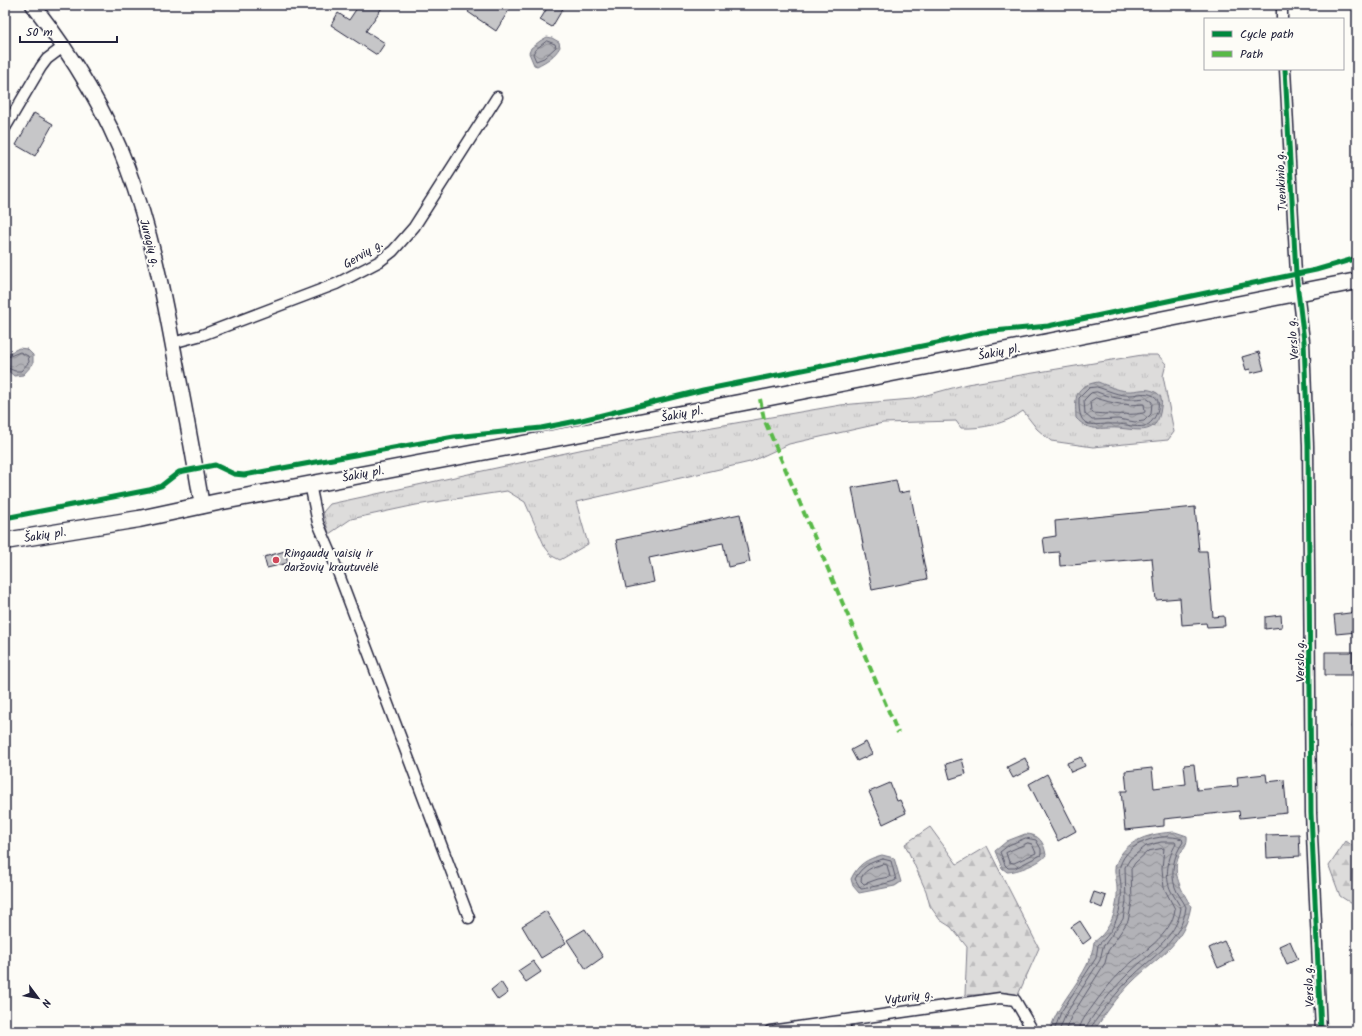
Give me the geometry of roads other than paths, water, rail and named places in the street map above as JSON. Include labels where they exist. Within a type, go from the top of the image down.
[{"type":"main road","name":"Juragių g.","points":[[33,5],[64,47],[90,90],[111,130],[127,166],[152,248],[172,343],[202,506]]},
{"type":"main road","name":"Šakių pl.","points":[[5,541],[139,519],[310,484],[760,399],[1357,281]]},
{"type":"street","points":[[1282,5],[1282,18]]},
{"type":"street","points":[[5,128],[41,67],[47,59],[64,47]]},
{"type":"street","name":"Tvenkinio g.","points":[[1285,70],[1298,292]]},
{"type":"street","name":"Gervių g.","points":[[172,343],[202,335],[336,284],[380,261],[393,251],[414,227],[497,97]]},
{"type":"street","name":"Verslo g.","points":[[1298,292],[1304,341],[1308,446],[1311,813],[1321,1031]]},
{"type":"street","points":[[310,484],[318,523],[330,551],[469,918]]},
{"type":"street","name":"Vyturių g.","points":[[770,1031],[1000,998],[1015,1000],[1033,1031]]},
{"type":"street","points":[[843,1020],[846,1031]]},
{"type":"water","points":[[547,37],[559,42],[560,47],[553,56],[537,66],[534,65],[529,53],[531,48]]},
{"type":"water","points":[[19,348],[27,349],[33,355],[33,364],[23,375],[14,376],[5,368],[5,355]]},
{"type":"water","points":[[1098,382],[1112,388],[1131,391],[1149,390],[1159,394],[1162,403],[1156,423],[1147,429],[1134,430],[1096,428],[1086,426],[1081,423],[1076,418],[1076,398],[1084,386]]},
{"type":"water","points":[[1175,832],[1187,836],[1186,844],[1179,856],[1176,869],[1181,888],[1191,906],[1188,920],[1176,941],[1121,994],[1094,1031],[1050,1031],[1060,1008],[1087,966],[1094,942],[1105,931],[1115,911],[1117,885],[1115,867],[1120,855],[1133,843],[1140,839],[1157,834]]},
{"type":"water","points":[[1025,834],[1034,835],[1040,840],[1044,846],[1046,855],[1039,861],[1028,866],[1007,872],[1002,868],[995,851],[1007,841]]},
{"type":"water","points":[[882,855],[894,858],[901,882],[895,886],[859,893],[853,886],[851,879],[857,869],[872,858]]},
{"type":"place","name":"Ringaudų vaisių ir daržovių krautuvėlė","points":[[276,560]]}]
